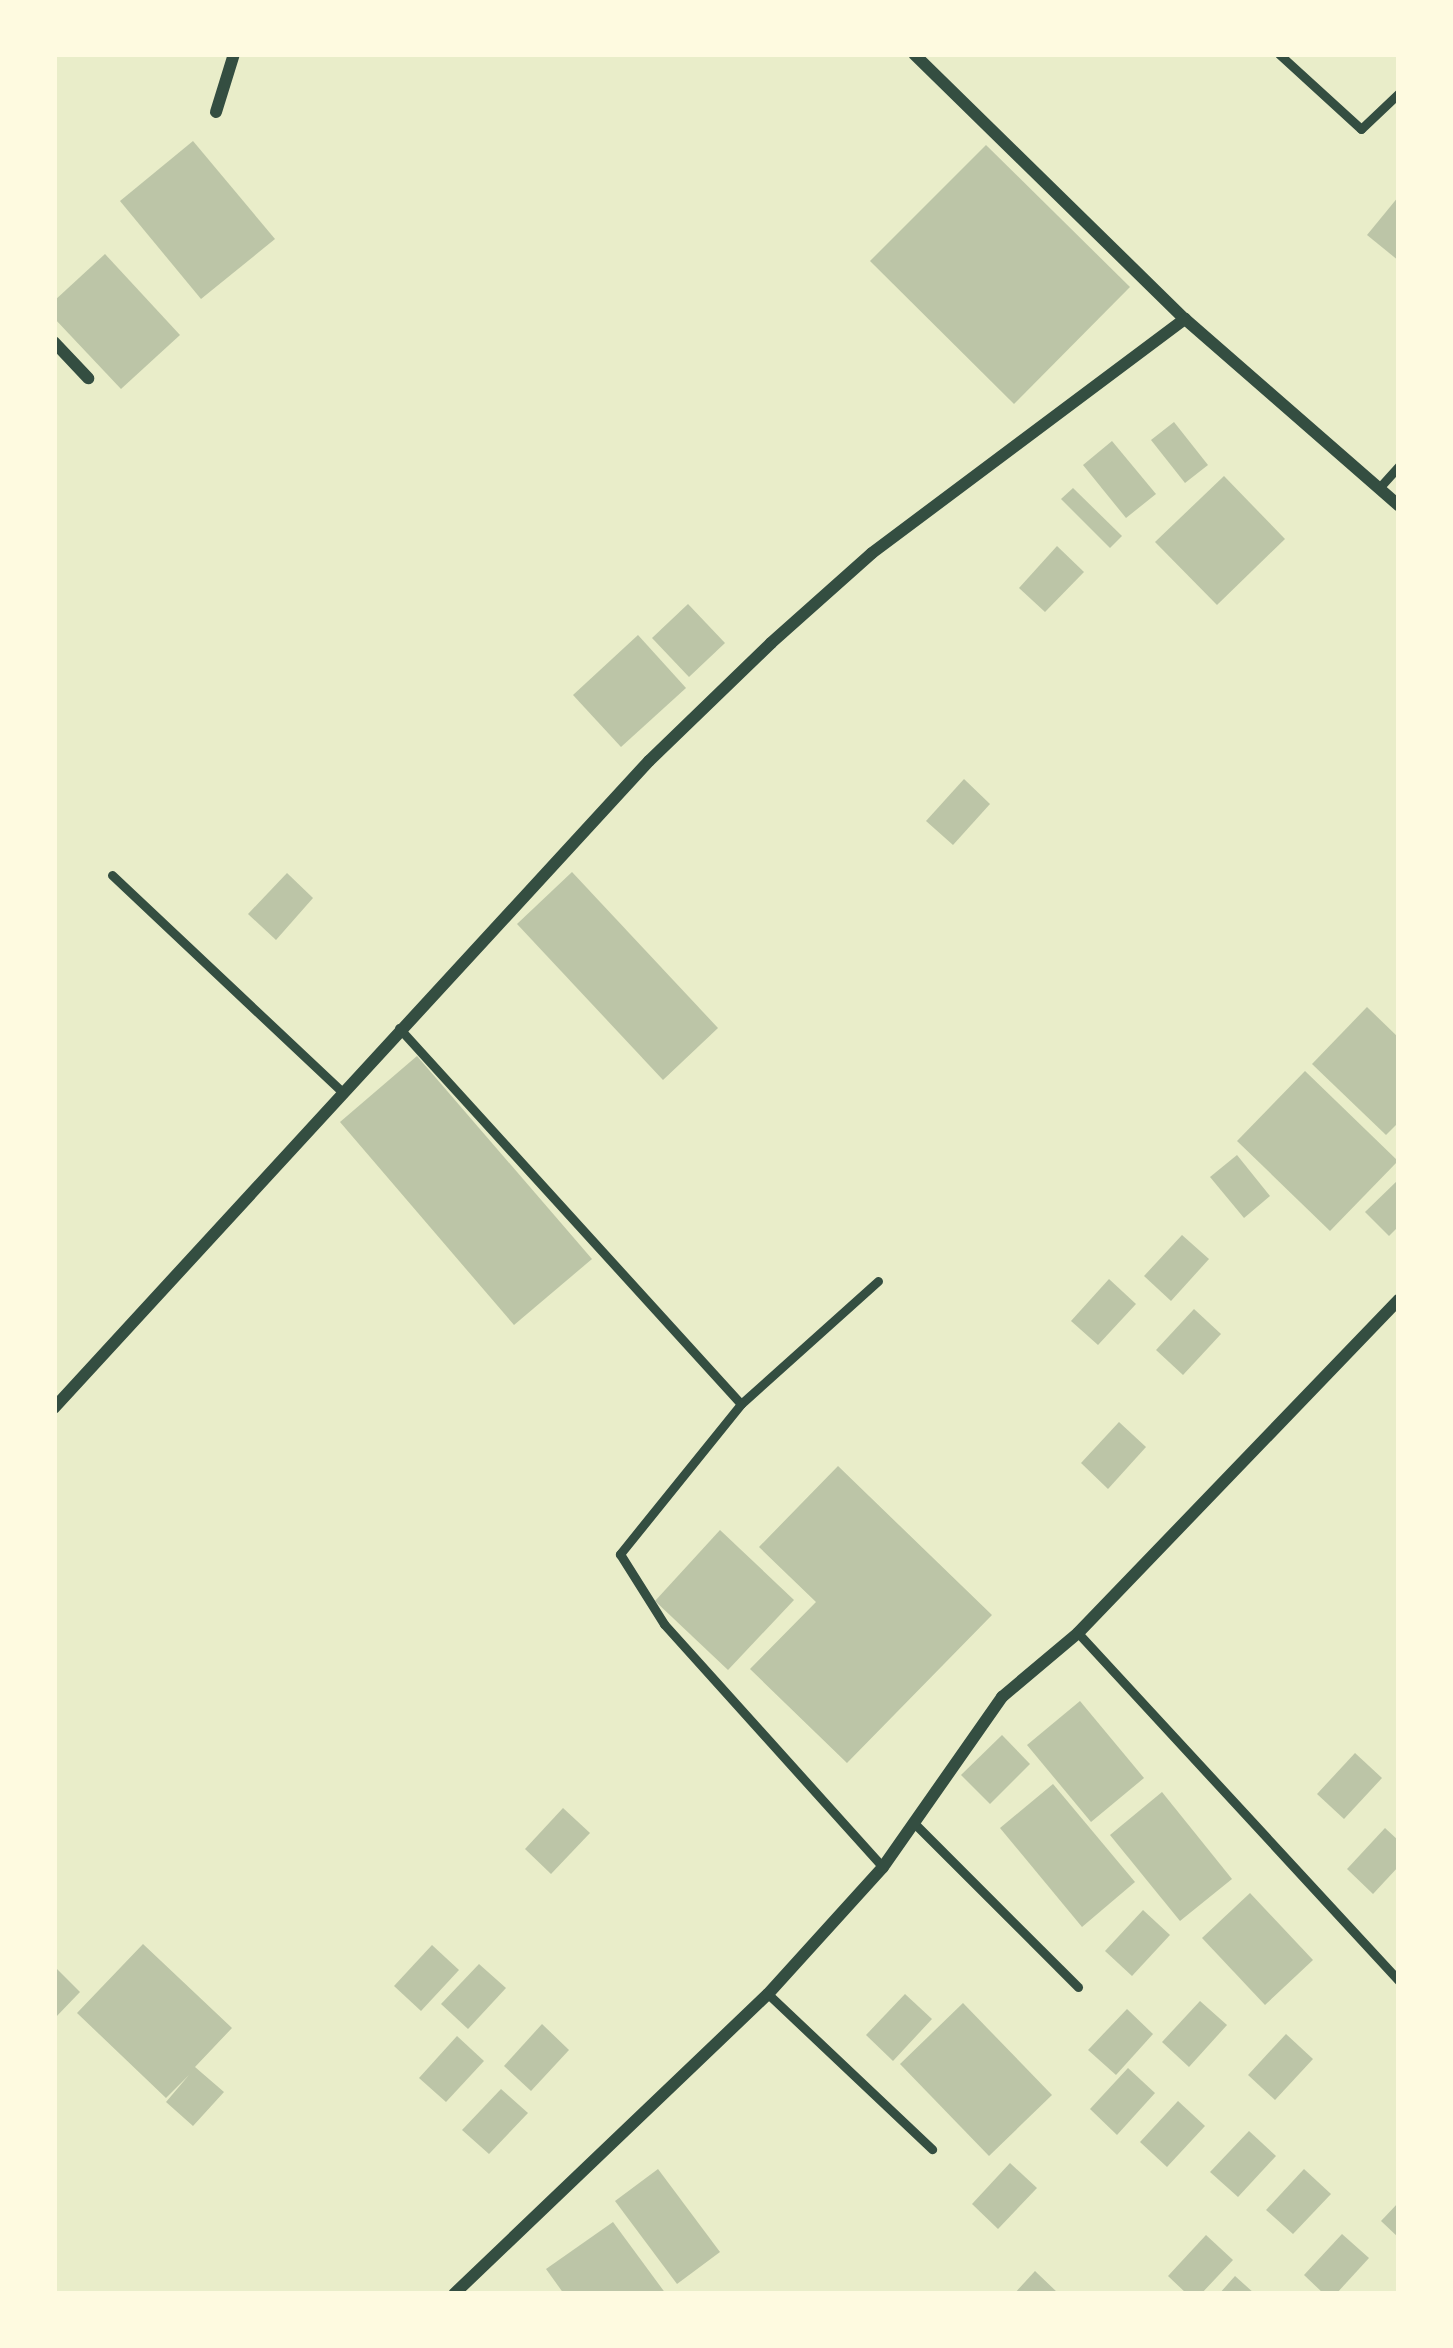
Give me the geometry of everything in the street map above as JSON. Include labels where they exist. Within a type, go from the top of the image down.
[{"type":"street","points":[[216,112],[234,54]]},
{"type":"street","points":[[914,54],[1184,319],[1399,506]]},
{"type":"street","points":[[54,1408],[399,1028],[771,643],[872,554],[1184,319]]},
{"type":"street","points":[[54,342],[88,378]]},
{"type":"street","points":[[454,2294],[767,1994],[883,1867],[1002,1697],[1078,1634],[1399,1300]]},
{"type":"lane","points":[[1279,54],[1361,129],[1399,93]]},
{"type":"lane","points":[[1379,488],[1399,466]]},
{"type":"lane","points":[[112,875],[343,1093]]},
{"type":"lane","points":[[399,1028],[741,1404]]},
{"type":"lane","points":[[878,1280],[741,1404],[622,1545],[620,1562],[711,1679],[883,1867]]},
{"type":"lane","points":[[1078,1634],[1399,1981]]},
{"type":"lane","points":[[914,1823],[1078,1987]]},
{"type":"lane","points":[[767,1994],[932,2149]]},
{"type":"building","points":[[193,141],[275,239],[201,299],[120,201]]},
{"type":"building","points":[[986,145],[1130,287],[1014,404],[870,261]]},
{"type":"building","points":[[1399,196],[1399,261],[1367,235]]},
{"type":"building","points":[[105,254],[180,335],[121,389],[54,318],[54,301]]},
{"type":"building","points":[[1174,422],[1208,465],[1185,483],[1151,440]]},
{"type":"building","points":[[1112,441],[1156,494],[1126,518],[1083,465]]},
{"type":"building","points":[[1224,476],[1285,539],[1217,605],[1155,542]]},
{"type":"building","points":[[1073,488],[1122,536],[1110,548],[1061,499]]},
{"type":"building","points":[[1057,546],[1084,572],[1045,612],[1019,588]]},
{"type":"building","points":[[688,604],[725,643],[689,677],[652,638]]},
{"type":"building","points":[[638,635],[686,688],[621,747],[573,695]]},
{"type":"building","points":[[964,779],[990,804],[953,845],[926,821]]},
{"type":"building","points":[[572,872],[718,1028],[663,1080],[517,924]]},
{"type":"building","points":[[287,873],[313,898],[276,940],[248,914]]},
{"type":"building","points":[[1367,1007],[1399,1038],[1399,1122],[1386,1135],[1312,1064]]},
{"type":"building","points":[[417,1056],[592,1259],[514,1325],[340,1122]]},
{"type":"building","points":[[1305,1071],[1398,1161],[1330,1231],[1237,1141]]},
{"type":"building","points":[[1237,1155],[1270,1196],[1244,1218],[1210,1177]]},
{"type":"building","points":[[1399,1179],[1399,1226],[1389,1236],[1365,1212]]},
{"type":"building","points":[[1182,1235],[1209,1259],[1171,1301],[1144,1276]]},
{"type":"building","points":[[1109,1279],[1136,1304],[1098,1345],[1071,1321]]},
{"type":"building","points":[[1194,1309],[1221,1334],[1183,1375],[1156,1350]]},
{"type":"building","points":[[1119,1422],[1146,1447],[1108,1489],[1081,1463]]},
{"type":"building","points":[[838,1466],[992,1615],[847,1763],[750,1669],[816,1602],[759,1547]]},
{"type":"building","points":[[720,1530],[794,1600],[728,1670],[655,1601]]},
{"type":"building","points":[[1080,1701],[1144,1778],[1091,1822],[1027,1745]]},
{"type":"building","points":[[1002,1735],[1030,1764],[990,1804],[961,1775]]},
{"type":"building","points":[[1355,1753],[1382,1778],[1344,1819],[1317,1794]]},
{"type":"building","points":[[1053,1784],[1135,1882],[1082,1927],[1000,1828]]},
{"type":"building","points":[[1162,1792],[1232,1879],[1180,1921],[1110,1835]]},
{"type":"building","points":[[563,1808],[590,1833],[551,1874],[525,1849]]},
{"type":"building","points":[[1385,1828],[1399,1841],[1399,1866],[1373,1894],[1347,1869]]},
{"type":"building","points":[[1250,1893],[1313,1960],[1265,2005],[1202,1938]]},
{"type":"building","points":[[1143,1910],[1170,1935],[1132,1976],[1105,1951]]},
{"type":"building","points":[[143,1944],[232,2028],[195,2067],[224,2092],[193,2126],[166,2102],[189,2075],[166,2098],[77,2013]]},
{"type":"building","points":[[432,1945],[459,1970],[421,2011],[394,1986]]},
{"type":"building","points":[[479,1964],[506,1988],[468,2029],[441,2004]]},
{"type":"building","points":[[54,1966],[80,1992],[54,2019]]},
{"type":"building","points":[[905,1994],[932,2019],[893,2061],[866,2035]]},
{"type":"building","points":[[1200,2001],[1227,2025],[1189,2067],[1162,2042]]},
{"type":"building","points":[[963,2003],[1052,2095],[989,2156],[900,2064]]},
{"type":"building","points":[[1127,2009],[1153,2034],[1116,2075],[1088,2050]]},
{"type":"building","points":[[542,2024],[569,2050],[531,2091],[504,2066]]},
{"type":"building","points":[[1286,2034],[1313,2059],[1275,2100],[1248,2075]]},
{"type":"building","points":[[457,2036],[484,2061],[446,2102],[419,2078]]},
{"type":"building","points":[[1128,2068],[1155,2093],[1117,2135],[1090,2109]]},
{"type":"building","points":[[501,2089],[528,2113],[489,2154],[462,2130]]},
{"type":"building","points":[[1178,2101],[1205,2126],[1167,2167],[1140,2142]]},
{"type":"building","points":[[1249,2131],[1276,2156],[1238,2197],[1210,2172]]},
{"type":"building","points":[[1010,2163],[1037,2188],[998,2229],[972,2204]]},
{"type":"building","points":[[658,2169],[720,2252],[677,2284],[615,2201]]},
{"type":"building","points":[[1304,2169],[1331,2194],[1293,2234],[1266,2210]]},
{"type":"building","points":[[1399,2202],[1399,2238],[1381,2221]]},
{"type":"building","points":[[613,2222],[666,2294],[564,2294],[546,2269]]},
{"type":"building","points":[[1342,2234],[1369,2258],[1336,2294],[1324,2294],[1304,2275]]},
{"type":"building","points":[[1206,2235],[1233,2260],[1201,2294],[1187,2294],[1168,2276]]},
{"type":"building","points":[[1035,2271],[1059,2294],[1014,2294]]},
{"type":"building","points":[[1235,2276],[1255,2294],[1219,2294]]}]
